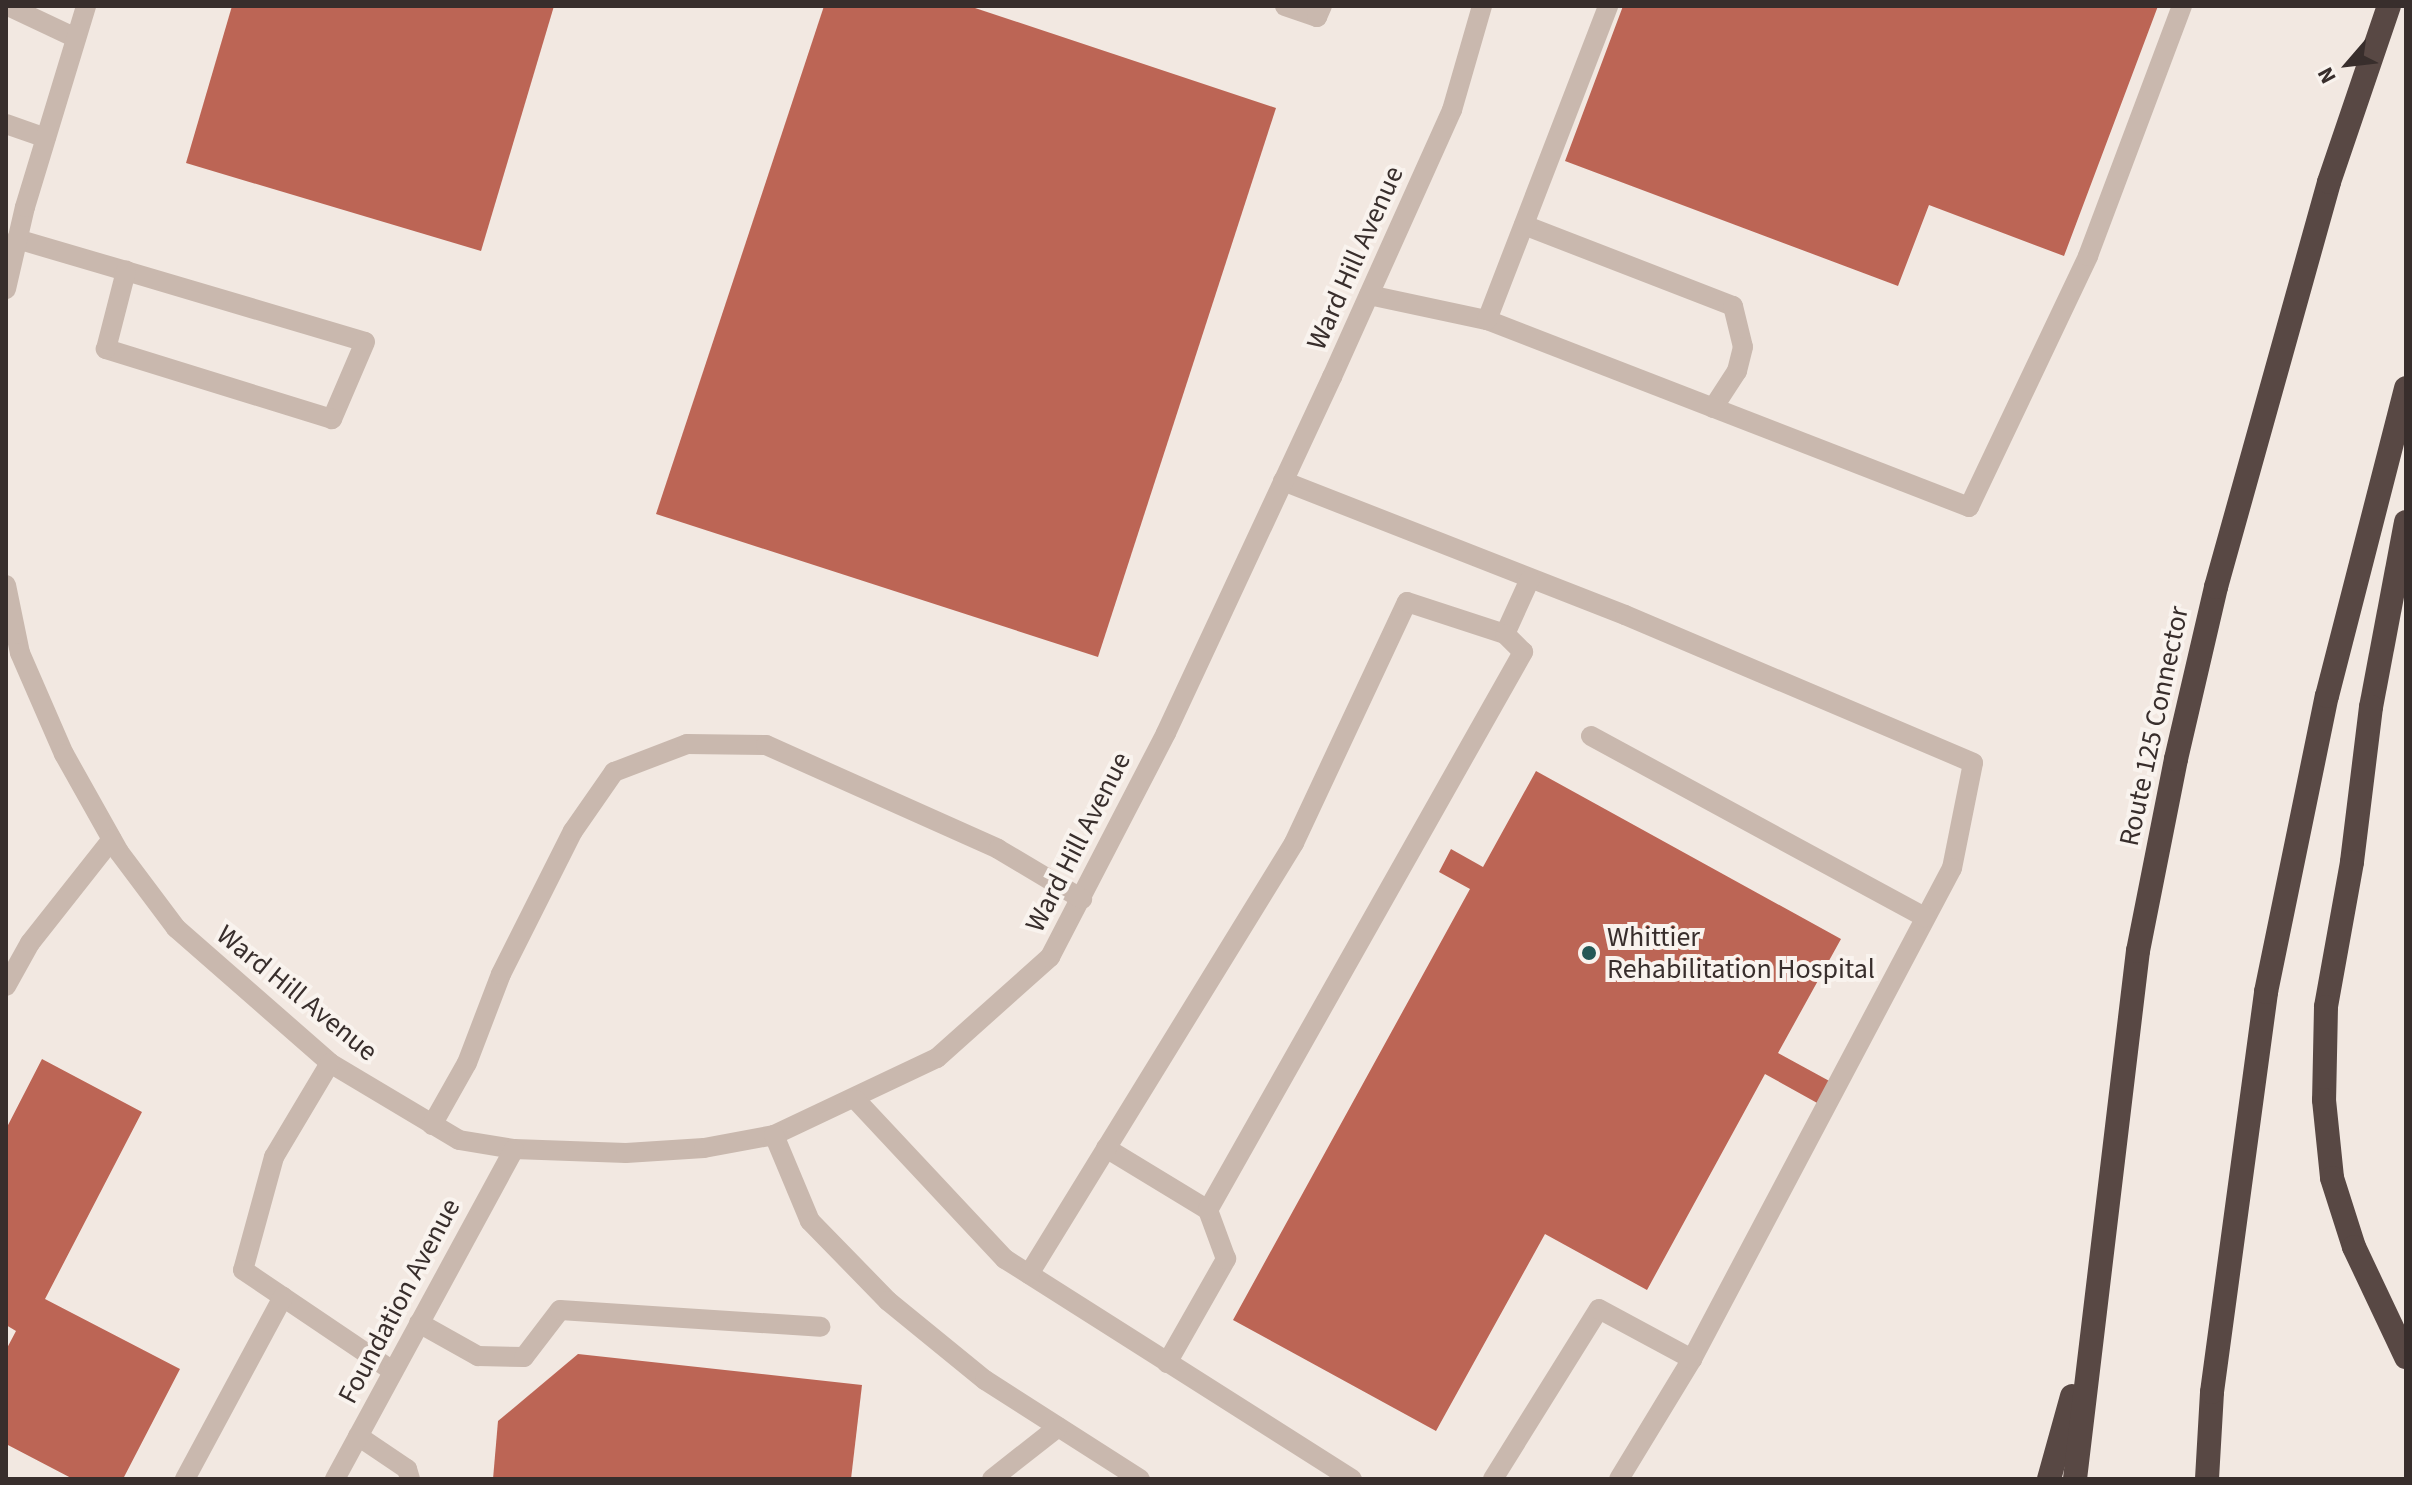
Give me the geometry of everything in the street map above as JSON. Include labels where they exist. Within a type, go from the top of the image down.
[{"type":"highway","name":"Route 125 Connector","points":[[2075,1479],[2138,951],[2176,759],[2216,587],[2329,182],[2389,6]]},
{"type":"highway","points":[[2207,1479],[2212,1392],[2266,992],[2327,696],[2406,388]]},
{"type":"highway","points":[[2406,522],[2371,707],[2352,862],[2326,1007],[2324,1100],[2332,1178],[2354,1247],[2406,1357]]},
{"type":"highway","points":[[2049,1479],[2096,1309]]},
{"type":"street","points":[[8,6],[76,38]]},
{"type":"street","points":[[6,289],[17,239],[86,6]]},
{"type":"street","points":[[1285,6],[1317,17],[1322,6]]},
{"type":"street","name":"Ward Hill Avenue","points":[[6,585],[20,653],[64,754],[112,839],[176,928],[330,1063],[459,1140],[514,1149],[626,1153],[704,1148],[774,1135],[856,1100],[937,1058],[989,1016],[1050,957],[1166,733],[1369,295],[1452,110],[1482,6]]},
{"type":"street","points":[[1487,320],[1608,6]]},
{"type":"street","points":[[1369,295],[1487,320],[1969,507],[2088,256],[2182,6]]},
{"type":"street","points":[[6,124],[46,138]]},
{"type":"street","points":[[1524,225],[1733,306],[1743,347],[1737,371],[1713,408]]},
{"type":"street","points":[[17,239],[126,271],[365,342],[332,419],[106,349],[126,271]]},
{"type":"street","points":[[1283,481],[1530,579],[1973,763],[1952,868],[1692,1359],[1619,1479]]},
{"type":"street","points":[[1505,634],[1530,579]]},
{"type":"street","points":[[1029,1274],[1294,843],[1407,602],[1505,634],[1523,652],[1208,1210]]},
{"type":"street","points":[[1591,736],[1925,917]]},
{"type":"street","points":[[432,1125],[467,1063],[501,974],[573,831],[614,772],[687,744],[766,745],[971,836],[1082,899]]},
{"type":"street","points":[[6,986],[30,943],[112,839]]},
{"type":"street","points":[[330,1063],[274,1157],[243,1270],[393,1371]]},
{"type":"street","points":[[856,1100],[932,1187],[1005,1259],[1352,1479]]},
{"type":"street","points":[[774,1135],[810,1221],[900,1311],[985,1380],[1140,1479]]},
{"type":"street","points":[[1106,1148],[1208,1210],[1226,1259],[1167,1363]]},
{"type":"street","name":"Foundation Avenue","points":[[335,1479],[514,1149]]},
{"type":"street","points":[[185,1479],[283,1297]]},
{"type":"street","points":[[1493,1479],[1599,1309],[1692,1359]]},
{"type":"street","points":[[419,1323],[478,1356],[524,1357],[560,1310],[820,1327]]},
{"type":"street","points":[[992,1479],[1058,1427]]},
{"type":"street","points":[[358,1436],[407,1469],[410,1479]]},
{"type":"building","points":[[232,6],[554,6],[481,251],[186,163]]},
{"type":"building","points":[[824,6],[969,6],[1276,108],[1098,657],[656,514]]},
{"type":"building","points":[[1623,6],[2158,6],[2064,256],[1929,205],[1898,286],[1565,161]]},
{"type":"building","points":[[1536,771],[1841,939],[1778,1053],[1833,1083],[1819,1104],[1765,1074],[1647,1290],[1545,1234],[1436,1431],[1233,1320],[1470,889],[1439,872],[1451,849],[1483,867]]},
{"type":"building","points":[[42,1059],[142,1112],[45,1299],[180,1369],[123,1479],[73,1479],[6,1444],[6,1350],[16,1331],[6,1325],[6,1129]]},
{"type":"building","points":[[578,1354],[862,1385],[851,1479],[493,1479],[498,1421]]},
{"type":"place","name":"Whittier Rehabilitation Hospital","points":[[1589,953]]}]
